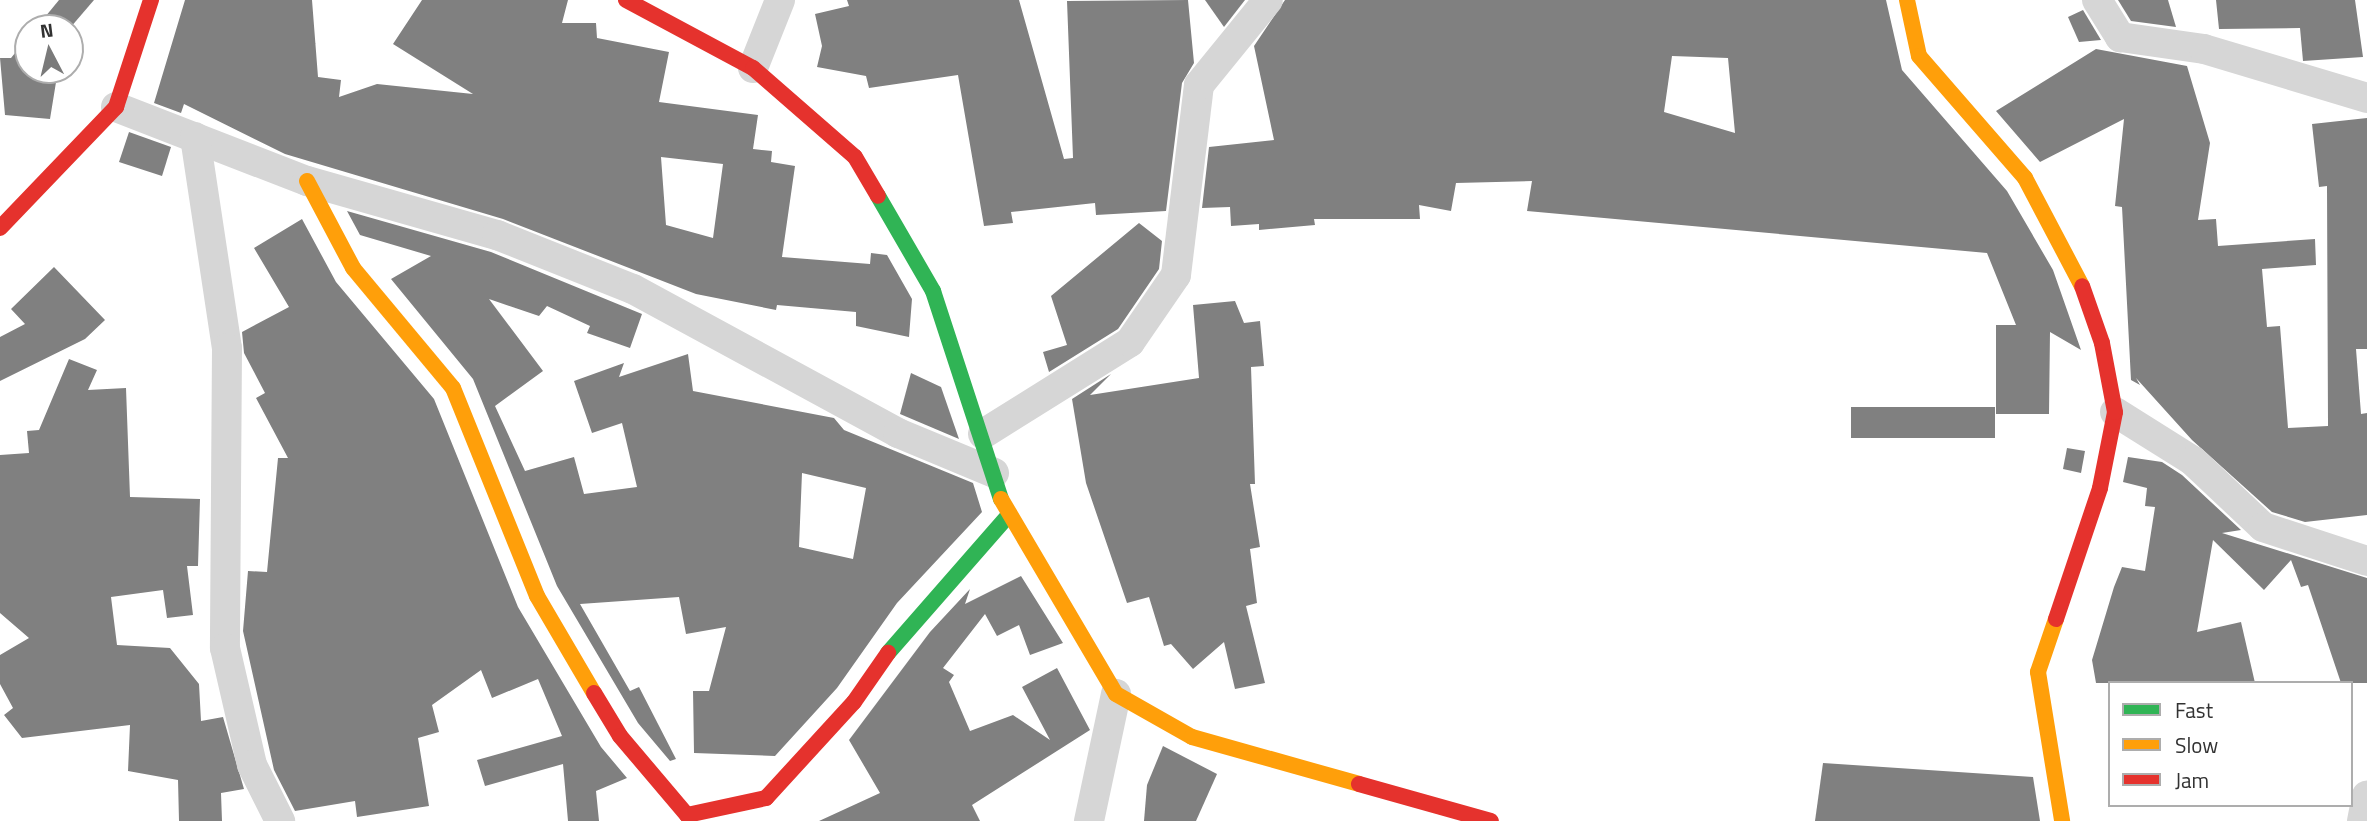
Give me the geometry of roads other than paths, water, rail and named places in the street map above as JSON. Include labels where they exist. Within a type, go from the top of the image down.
[{"type":"street","points":[[0,228],[116,107],[151,0]]},
{"type":"street","points":[[626,0],[754,68],[855,157],[933,291],[983,434],[1007,517],[1082,628],[1116,694],[1192,737],[1492,821]]},
{"type":"street","points":[[754,68],[780,0]]},
{"type":"street","points":[[983,434],[1130,342],[1176,275],[1199,85],[1268,0]]},
{"type":"street","points":[[1907,0],[1919,56],[2025,178],[2073,261],[2102,343],[2115,412],[2100,488],[2038,672],[2062,821]]},
{"type":"street","points":[[2097,0],[2120,37],[2204,49],[2367,97]]},
{"type":"street","points":[[116,107],[307,181],[497,235],[633,289],[898,433],[994,472]]},
{"type":"street","points":[[195,137],[227,348],[225,648],[252,765],[280,821]]},
{"type":"street","points":[[307,181],[353,268],[453,387],[537,596],[620,736],[687,816],[766,798],[854,702],[914,618],[1007,517]]},
{"type":"street","points":[[2115,412],[2193,461],[2263,527],[2367,561]]},
{"type":"street","points":[[1089,821],[1116,694]]},
{"type":"street","points":[[2362,821],[2367,795]]}]
